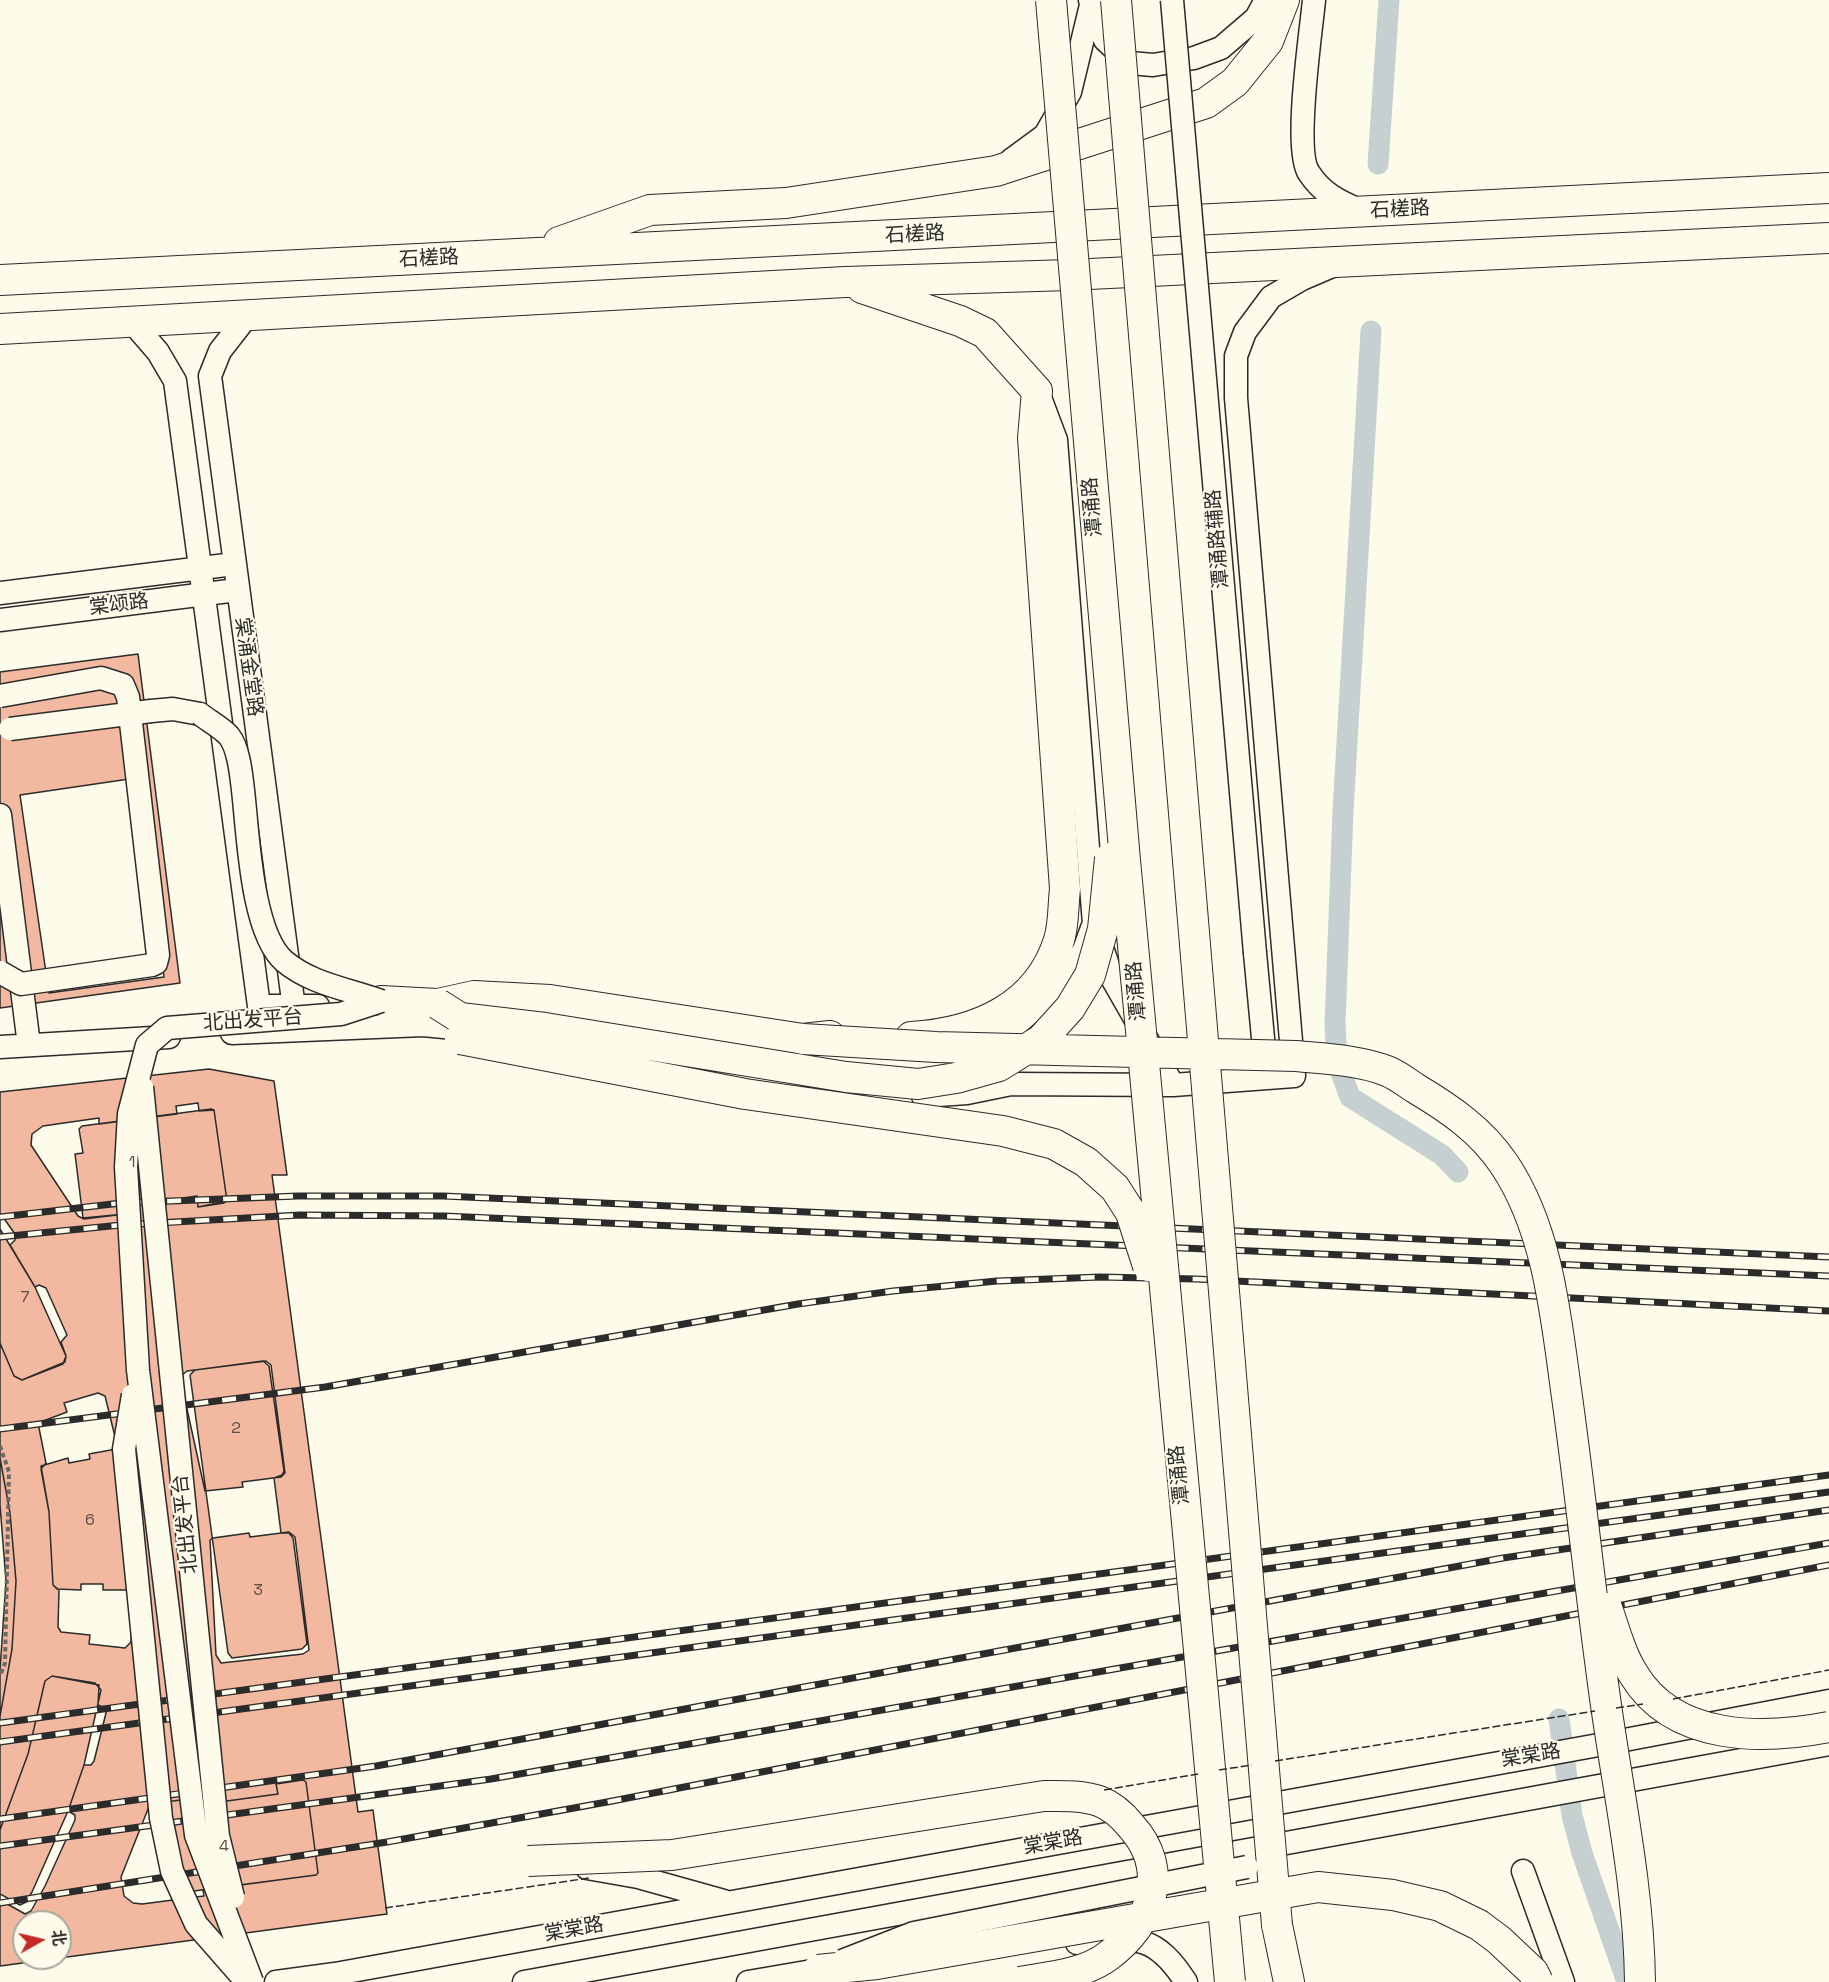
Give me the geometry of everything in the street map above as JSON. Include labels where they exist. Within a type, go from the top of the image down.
[{"type":"main road","name":"潭涌路","points":[[1051,0],[1110,708],[1171,1378],[1230,1982]]},
{"type":"main road","points":[[527,253],[650,210],[786,203],[996,171],[1206,103],[1235,82],[1269,41],[1284,0]]},
{"type":"main road","points":[[1099,2],[1282,1982]]},
{"type":"main road","name":"石槎路","points":[[0,280],[1829,188]]},
{"type":"main road","points":[[0,329],[845,282],[1829,238]]},
{"type":"main road","points":[[803,1039],[856,1034],[912,1037],[944,1034],[974,1027],[1026,997],[1040,979],[1060,937],[1065,889],[1033,438],[1038,391],[985,333],[960,321],[845,282]]},
{"type":"main road","points":[[438,1004],[460,1018],[545,1028],[846,1077],[918,1084],[956,1078],[999,1066],[1041,1040],[1070,1008],[1090,975],[1103,929],[1110,873],[1110,708]]},
{"type":"main road","points":[[381,1001],[438,1004],[474,996],[549,1000],[803,1039],[936,1047],[1296,1056],[1388,1071],[1475,1127],[1503,1162],[1525,1198],[1536,1230],[1556,1315],[1587,1537],[1605,1697],[1625,1829],[1640,1953],[1640,1982]]},
{"type":"main road","points":[[460,1039],[745,1094],[1003,1131],[1054,1144],[1086,1162],[1115,1188],[1131,1213],[1147,1262],[1171,1378]]},
{"type":"main road","points":[[1587,1537],[1601,1592],[1622,1653],[1635,1677],[1654,1700],[1695,1724],[1729,1733],[1791,1733],[1829,1727]]},
{"type":"main road","points":[[528,1861],[672,1855],[1044,1796],[1076,1796],[1100,1802],[1121,1815],[1143,1839],[1151,1858],[1154,1886],[1148,1907],[1132,1935],[1106,1958],[1065,1974],[1020,1982]]},
{"type":"main road","points":[[818,1970],[877,1964],[1318,1887],[1373,1893],[1440,1906],[1479,1925],[1499,1940],[1533,1972],[1538,1982]]},
{"type":"main road","points":[[1277,1925],[1290,1982]]},
{"type":"street","name":"潭涌路辅路","points":[[1172,0],[1267,1077]]},
{"type":"street","points":[[1099,2],[1105,40],[1130,63],[1153,65],[1194,58],[1221,48],[1256,18],[1266,0]]},
{"type":"street","points":[[1314,0],[1301,147],[1307,171],[1331,198],[1364,212]]},
{"type":"street","points":[[996,171],[1045,135],[1070,92],[1099,2]]},
{"type":"street","points":[[0,1047],[423,1025],[460,1027],[736,1071],[920,1096],[967,1092],[1011,1083],[1173,1085],[1294,1076],[1236,398],[1236,356],[1245,332],[1271,297],[1302,279],[1344,261]]},
{"type":"street","name":"棠涌金堂路","points":[[248,315],[220,351],[210,376],[297,1030]]},
{"type":"street","name":"棠涌金堂路","points":[[133,323],[159,352],[175,381],[262,1032]]},
{"type":"street","points":[[1038,391],[1056,440],[1094,924],[1113,980],[1173,1085]]},
{"type":"street","name":"棠颂路","points":[[0,593],[234,564]]},
{"type":"street","name":"棠颂路","points":[[0,620],[237,590]]},
{"type":"street","points":[[0,696],[101,678],[123,684],[128,697],[158,955],[156,963],[152,964],[21,984],[0,972]]},
{"type":"street","points":[[0,700],[109,684],[117,686],[123,693],[154,947],[150,960],[18,977],[6,970],[0,962]]},
{"type":"street","points":[[0,731],[173,709],[200,714],[229,736],[241,776],[256,900],[262,923],[282,960],[315,981],[381,1001]]},
{"type":"street","points":[[0,815],[29,1045]]},
{"type":"street","points":[[260,1006],[345,1005],[485,1011],[644,1030],[801,1054],[926,1068],[979,1057],[1023,1020],[1057,989],[1084,950],[1094,924]]},
{"type":"street","name":"北出发平台","points":[[252,1982],[196,1835],[138,1370],[126,1167],[129,1114],[147,1045],[167,1028],[341,1014],[381,1001]]},
{"type":"street","points":[[367,1027],[460,1039]]},
{"type":"street","name":"北出发平台","points":[[141,1061],[144,1115],[218,1836],[252,1982]]},
{"type":"street","name":"北出发平台","points":[[138,1370],[124,1449],[161,1818],[172,1871],[196,1924],[247,1982]]},
{"type":"street","name":"棠棠路","points":[[276,1982],[335,1978],[729,1902],[1516,1758],[1593,1746],[1829,1701]]},
{"type":"street","name":"棠棠路","points":[[524,1982],[1829,1744]]},
{"type":"street","points":[[748,1982],[818,1970],[914,1933],[1247,1867],[1316,1838]]},
{"type":"street","points":[[528,1861],[616,1872],[729,1902]]},
{"type":"street","points":[[1522,1871],[1563,1982]]},
{"type":"street","points":[[848,1982],[1373,1893]]},
{"type":"street","points":[[1077,1943],[1121,1939],[1147,1941],[1165,1953],[1186,1982]]},
{"type":"path","points":[[0,1446],[9,1472],[5,1663],[0,1676]]},
{"type":"building","points":[[138,654],[180,983],[0,1008],[0,672]]},
{"type":"building","points":[[136,778],[164,977],[49,993],[20,795]]},
{"type":"building","points":[[209,1069],[274,1081],[287,1175],[272,1175],[358,1812],[373,1810],[387,1914],[72,1956],[72,1910],[12,1910],[12,1964],[0,1966],[0,1716],[12,1649],[16,1581],[10,1513],[0,1458],[0,1092]]},
{"type":"building","points":[[198,1103],[199,1111],[214,1110],[227,1201],[224,1203],[198,1207],[197,1196],[124,1207],[125,1214],[84,1219],[78,1216],[31,1145],[32,1134],[43,1126],[99,1118],[99,1124],[177,1114],[176,1106]]},
{"type":"building","points":[[214,1110],[227,1201],[198,1207],[197,1196],[124,1207],[125,1214],[83,1218],[75,1154],[83,1153],[79,1129],[82,1126]]},
{"type":"building","points":[[0,1213],[15,1234],[15,1240],[10,1245],[35,1287],[39,1285],[46,1288],[67,1335],[61,1342],[66,1356],[65,1362],[22,1380],[14,1376],[0,1343]]},
{"type":"building","points":[[0,1229],[35,1287],[66,1356],[63,1364],[22,1380],[14,1376],[0,1343]]},
{"type":"building","points":[[263,1361],[269,1366],[284,1471],[282,1475],[274,1478],[281,1533],[289,1533],[293,1538],[307,1644],[302,1649],[232,1658],[228,1653],[190,1375],[195,1370]]},
{"type":"building","points":[[266,1361],[271,1365],[285,1473],[281,1477],[242,1482],[243,1487],[205,1491],[180,1377],[187,1371]]},
{"type":"building","points":[[98,1393],[105,1396],[119,1453],[133,1608],[131,1642],[125,1648],[89,1644],[90,1635],[61,1632],[58,1627],[59,1590],[53,1585],[49,1512],[41,1469],[46,1463],[38,1423],[67,1412],[64,1403]]},
{"type":"building","points":[[116,1449],[129,1590],[103,1590],[103,1584],[81,1584],[81,1590],[57,1589],[53,1585],[49,1512],[41,1466],[68,1458],[69,1463],[90,1459],[89,1454]]},
{"type":"building","points":[[0,1458],[10,1513],[16,1581],[12,1649],[0,1716],[0,1670],[6,1581],[0,1505]]},
{"type":"building","points":[[289,1532],[295,1537],[309,1650],[303,1654],[221,1663],[216,1655],[210,1540],[249,1533],[250,1537]]},
{"type":"building","points":[[52,1676],[99,1685],[98,1705],[105,1708],[106,1713],[94,1761],[91,1765],[84,1765],[68,1811],[75,1815],[75,1820],[32,1910],[18,1910],[2,1901],[0,1903],[0,1830],[28,1754],[45,1681]]},
{"type":"building","points":[[52,1676],[95,1683],[101,1690],[84,1765],[68,1811],[32,1892],[26,1902],[20,1905],[0,1894],[0,1830],[28,1754],[45,1681]]},
{"type":"building","points":[[303,1780],[306,1782],[318,1873],[316,1875],[186,1892],[165,1802],[204,1797],[205,1804],[278,1794],[276,1784]]},
{"type":"building","points":[[303,1780],[306,1782],[318,1873],[316,1875],[203,1890],[204,1896],[142,1904],[133,1903],[124,1896],[121,1877],[150,1804],[204,1797],[205,1804],[278,1794],[276,1784]]},
{"type":"waterway","points":[[1378,164],[1389,0]]},
{"type":"waterway","points":[[1371,331],[1343,811],[1335,1024],[1337,1062],[1350,1097],[1442,1155],[1458,1172]]},
{"type":"waterway","points":[[1559,1719],[1572,1815],[1582,1853],[1627,1982]]},
{"type":"railway","points":[[0,1217],[121,1203],[298,1196],[443,1196],[1829,1257]]},
{"type":"railway","points":[[0,1237],[121,1225],[300,1215],[444,1216],[1829,1276]]},
{"type":"railway","points":[[0,1429],[325,1387],[798,1304],[893,1291],[997,1281],[1100,1277],[1196,1279],[1829,1311]]},
{"type":"railway","points":[[0,1723],[1829,1475]]},
{"type":"railway","points":[[0,1742],[1829,1492]]},
{"type":"railway","points":[[0,1819],[376,1766],[1503,1558],[1829,1510]]},
{"type":"railway","points":[[0,1846],[491,1779],[1829,1543]]},
{"type":"railway","points":[[0,1903],[387,1842],[607,1802],[1829,1565]]},
{"type":"fence","points":[[1673,1699],[1829,1670]]},
{"type":"fence","points":[[1616,1708],[1643,1704]]},
{"type":"fence","points":[[1275,1761],[1595,1711]]},
{"type":"fence","points":[[1219,1770],[1252,1765]]},
{"type":"fence","points":[[1104,1790],[1198,1774]]},
{"type":"fence","points":[[385,1908],[589,1878]]}]
